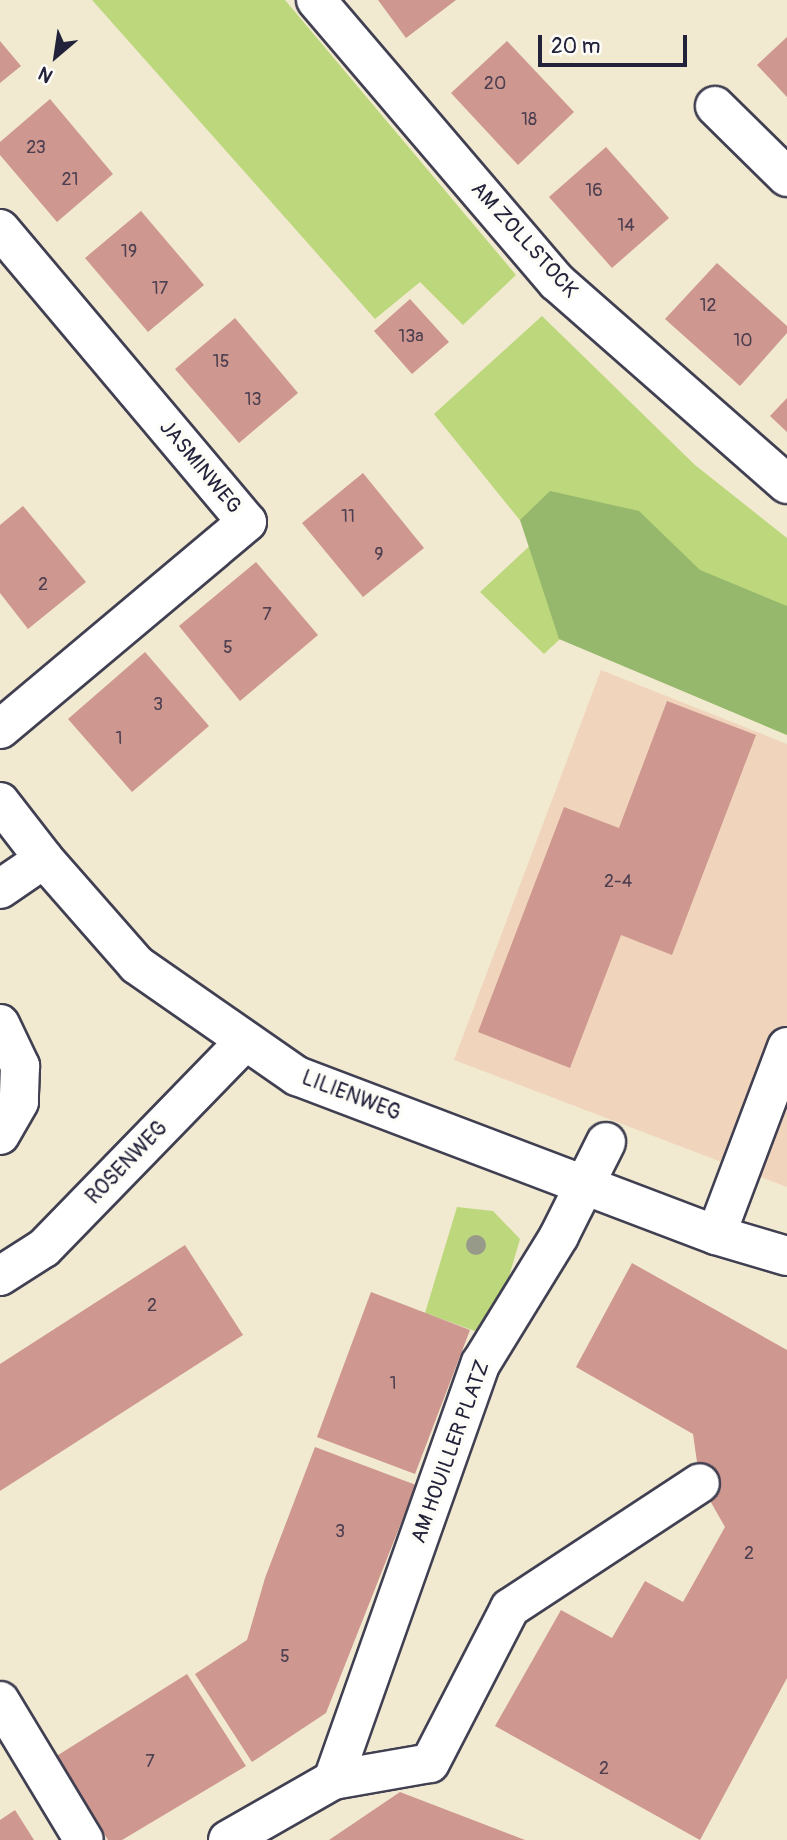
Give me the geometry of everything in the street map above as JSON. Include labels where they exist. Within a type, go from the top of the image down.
[{"type":"street","name":"AM ZOLLSTOCK","points":[[316,0],[557,282],[787,484]]},
{"type":"street","points":[[715,106],[787,177]]},
{"type":"street","name":"JASMINWEG","points":[[0,229],[247,522],[0,729]]},
{"type":"street","name":"LILIENWEG","points":[[0,802],[44,859],[137,965],[297,1076],[716,1235],[787,1256]]},
{"type":"street","points":[[0,889],[44,859]]},
{"type":"street","points":[[0,1024],[20,1066],[19,1102],[0,1135]]},
{"type":"street","name":"ROSENWEG","points":[[0,1276],[44,1248],[245,1041]]},
{"type":"street","points":[[716,1235],[787,1047]]},
{"type":"street","name":"AM HOUILLER PLATZ","points":[[333,1780],[481,1363],[559,1237],[606,1142]]},
{"type":"street","points":[[228,1840],[333,1780],[430,1763],[510,1608],[700,1483]]},
{"type":"street","points":[[0,1701],[84,1840]]},
{"type":"shaded area","points":[[601,670],[787,744],[787,1187],[454,1060]]},
{"type":"green space","points":[[92,0],[285,0],[516,275],[463,325],[420,282],[375,319]]},
{"type":"green space","points":[[542,316],[695,465],[787,538],[787,735],[560,639],[544,654],[480,592],[536,540],[434,414]]},
{"type":"green space","points":[[550,491],[639,511],[700,570],[787,606],[787,735],[559,639],[520,520]]},
{"type":"green space","points":[[457,1207],[493,1211],[520,1239],[501,1304],[475,1331],[425,1313]]},
{"type":"building","points":[[378,0],[456,0],[406,38]]},
{"type":"building","points":[[787,37],[787,97],[757,65]]},
{"type":"building","points":[[0,41],[21,66],[0,83]]},
{"type":"building","points":[[507,41],[574,112],[518,165],[451,93]]},
{"type":"building","points":[[50,99],[113,174],[57,222],[0,155],[0,142]]},
{"type":"building","points":[[606,147],[669,218],[612,268],[549,197]]},
{"type":"building","points":[[141,211],[204,285],[148,332],[85,258]]},
{"type":"building","points":[[717,263],[787,326],[787,333],[740,386],[665,319]]},
{"type":"building","points":[[410,299],[449,342],[412,374],[374,331]]},
{"type":"building","points":[[235,318],[298,393],[239,443],[175,369]]},
{"type":"building","points":[[787,398],[787,432],[770,416]]},
{"type":"building","points":[[363,473],[424,548],[363,597],[302,523]]},
{"type":"building","points":[[23,506],[86,582],[28,629],[0,593],[0,525]]},
{"type":"building","points":[[256,562],[318,635],[240,701],[179,626]]},
{"type":"building","points":[[145,652],[209,726],[132,792],[68,719]]},
{"type":"building","points":[[667,701],[756,735],[672,955],[621,935],[570,1068],[478,1032],[564,807],[619,828]]},
{"type":"building","points":[[185,1245],[243,1335],[0,1491],[0,1364]]},
{"type":"building","points":[[632,1263],[787,1350],[787,1678],[700,1840],[495,1726],[561,1610],[612,1638],[645,1581],[683,1602],[725,1527],[700,1483],[693,1434],[576,1367]]},
{"type":"building","points":[[371,1292],[470,1330],[415,1474],[317,1437]]},
{"type":"building","points":[[315,1447],[416,1485],[326,1713],[252,1762],[195,1674],[247,1640],[265,1578]]},
{"type":"building","points":[[187,1674],[246,1766],[122,1840],[108,1840],[55,1757]]},
{"type":"building","points":[[400,1792],[525,1840],[329,1840]]},
{"type":"building","points":[[15,1810],[34,1840],[0,1840],[0,1820]]}]
